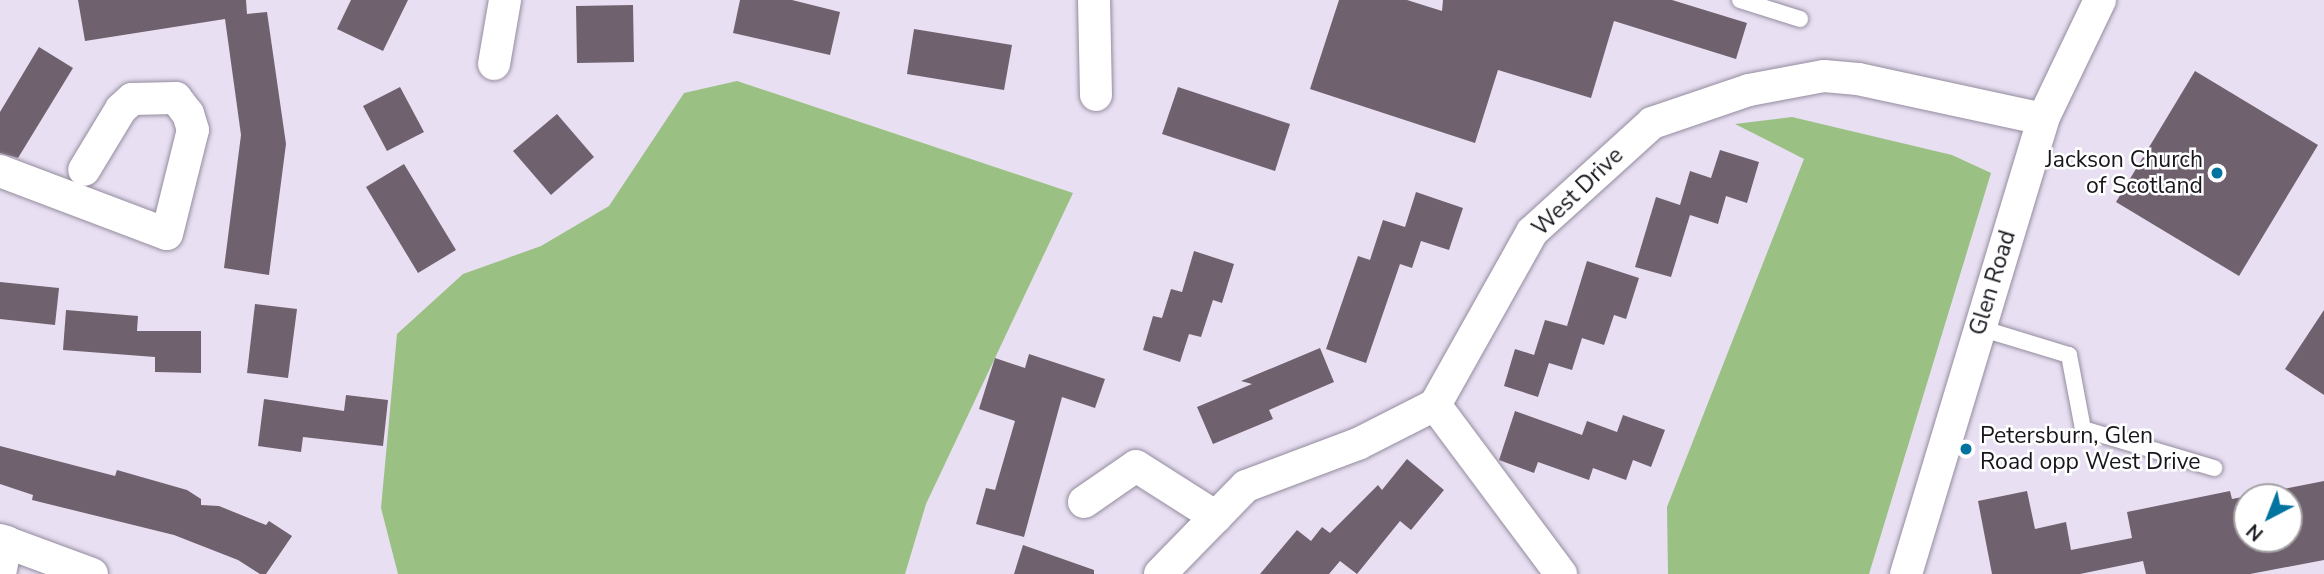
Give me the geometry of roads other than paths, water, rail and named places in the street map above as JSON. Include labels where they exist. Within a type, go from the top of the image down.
[{"type":"street","points":[[494,64],[505,0]]},
{"type":"street","points":[[1094,0],[1096,95]]},
{"type":"street","name":"Glen Road","points":[[1906,574],[2043,119],[2099,0]]},
{"type":"street","name":"West Drive","points":[[1435,405],[1532,232],[1652,123],[1749,90],[1824,76],[1858,79],[2043,119]]},
{"type":"street","points":[[0,171],[167,234],[193,130],[176,97],[132,99],[121,109],[84,170]]},
{"type":"street","points":[[1160,574],[1247,486],[1358,443],[1435,405],[1561,574]]},
{"type":"street","points":[[1084,502],[1136,466],[1216,517]]},
{"type":"street","points":[[0,574],[3,541],[92,574]]},
{"type":"lane","points":[[1740,0],[1800,19]]},
{"type":"lane","points":[[1980,328],[2069,355],[2083,429],[2214,468]]},
{"type":"place","name":"Jackson Church of Scotland","points":[[2217,173]]},
{"type":"place","name":"Petersburn, Glen Road opp West Drive","points":[[1966,449]]}]
